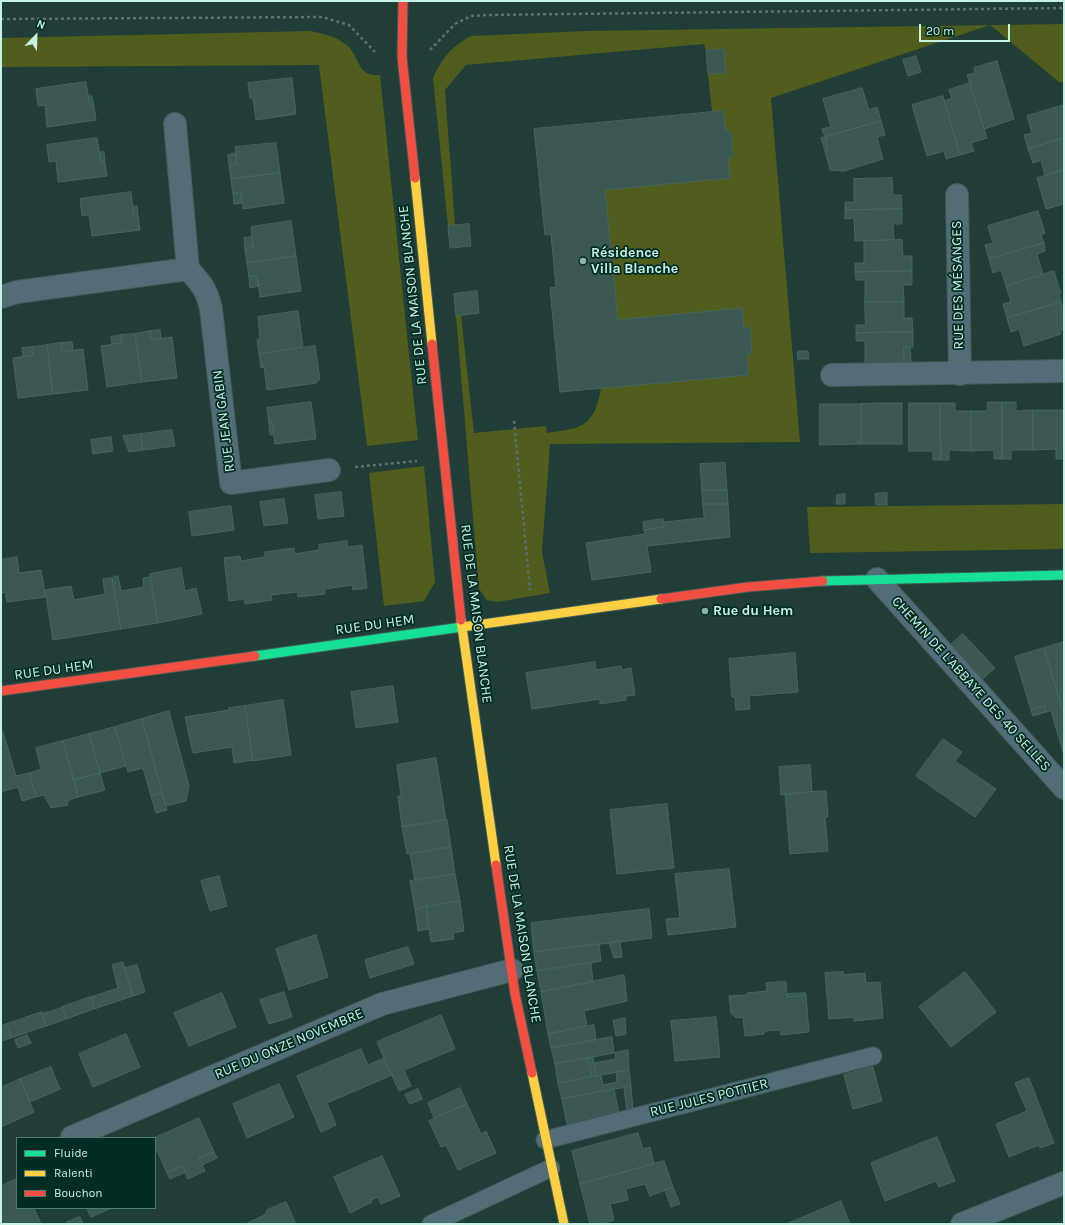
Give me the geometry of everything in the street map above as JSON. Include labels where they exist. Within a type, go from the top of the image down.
[{"type":"street","name":"RUE DE LA MAISON BLANCHE","points":[[403,1],[402,57],[462,627],[512,970],[545,1140],[564,1224]]},
{"type":"street","points":[[1,297],[17,292],[188,269],[175,124]]},
{"type":"street","name":"RUE DES MÉSANGES","points":[[957,195],[960,374]]},
{"type":"street","name":"RUE JEAN GABIN","points":[[188,269],[200,282],[207,293],[211,309],[231,483],[329,470]]},
{"type":"street","points":[[832,375],[960,374],[1064,371]]},
{"type":"street","name":"RUE DU HEM","points":[[1,691],[748,587],[878,579],[1064,575]]},
{"type":"street","name":"CHEMIN DE L'ABBAYE DES 40 SELLES","points":[[878,579],[1064,788]]},
{"type":"street","name":"RUE DU ONZE NOVEMBRE","points":[[72,1137],[382,1004],[512,970]]},
{"type":"street","points":[[962,1224],[1064,1183]]},
{"type":"lane","name":"RUE JULES POTTIER","points":[[545,1140],[873,1056]]},
{"type":"lane","points":[[431,1224],[551,1168]]},
{"type":"path","points":[[1,19],[322,17],[349,25],[373,51],[402,57],[433,49],[447,31],[455,24],[472,16],[488,14],[1064,8]]},
{"type":"path","points":[[514,421],[533,616]]},
{"type":"path","points":[[329,470],[444,458]]},
{"type":"green space","points":[[1064,24],[1064,82],[1059,82],[990,25]]},
{"type":"green space","points":[[990,25],[771,98],[800,442],[550,444],[542,552],[550,593],[497,602],[487,600],[479,589],[456,316],[461,315],[474,433],[546,426],[547,433],[578,427],[585,423],[595,411],[601,388],[748,374],[747,355],[752,354],[749,328],[618,320],[605,190],[733,157],[731,131],[726,131],[723,111],[712,112],[708,74],[726,73],[724,49],[706,51],[704,44],[466,65],[445,90],[455,225],[448,226],[433,78],[440,64],[448,53],[458,44],[471,36],[586,31]]},
{"type":"green space","points":[[311,31],[330,36],[344,43],[352,51],[363,70],[373,75],[380,75],[418,440],[367,446],[319,65],[1,67],[1,38]]},
{"type":"green space","points":[[424,466],[435,582],[424,601],[384,606],[369,473]]},
{"type":"green space","points":[[1064,504],[1064,549],[810,553],[807,507]]},
{"type":"building","points":[[724,49],[726,73],[708,74],[706,51]]},
{"type":"building","points":[[916,56],[921,72],[908,76],[903,60]]},
{"type":"building","points":[[997,61],[1014,119],[984,129],[967,75],[975,73],[974,68]]},
{"type":"building","points":[[292,78],[296,114],[256,120],[253,98],[250,98],[248,83]]},
{"type":"building","points":[[86,82],[90,106],[94,106],[96,120],[47,127],[45,105],[38,106],[36,89]]},
{"type":"building","points":[[970,83],[987,138],[971,143],[974,151],[960,155],[944,101],[952,98],[949,90]]},
{"type":"building","points":[[862,88],[869,110],[877,107],[881,121],[825,137],[822,129],[831,127],[823,99]]},
{"type":"building","points":[[92,96],[94,106],[90,106],[88,97]]},
{"type":"building","points":[[943,96],[960,155],[946,159],[944,151],[927,156],[912,105]]},
{"type":"building","points":[[1064,105],[1064,138],[1028,149],[1024,135],[1032,133],[1027,116]]},
{"type":"building","name":"Résidence Villa Blanche","points":[[723,111],[726,131],[731,131],[733,157],[728,158],[730,178],[605,190],[618,320],[742,308],[744,328],[750,328],[752,354],[747,355],[748,375],[560,392],[550,288],[556,287],[551,234],[545,235],[534,129]]},
{"type":"building","points":[[881,121],[885,135],[877,137],[883,159],[844,171],[830,170],[825,151],[828,150],[825,137]]},
{"type":"building","points":[[825,137],[828,150],[825,151],[821,138]]},
{"type":"building","points":[[97,138],[101,162],[105,162],[107,176],[58,182],[56,161],[49,162],[47,145]]},
{"type":"building","points":[[1064,138],[1064,170],[1045,176],[1041,160],[1033,163],[1028,149]]},
{"type":"building","points":[[276,143],[280,173],[231,179],[229,165],[237,164],[235,147]]},
{"type":"building","points":[[99,152],[104,152],[105,162],[101,162]]},
{"type":"building","points":[[236,153],[237,164],[229,165],[228,155]]},
{"type":"building","points":[[1064,170],[1064,204],[1046,209],[1037,178]]},
{"type":"building","points":[[280,173],[284,203],[243,209],[241,192],[233,194],[231,179]]},
{"type":"building","points":[[892,178],[893,195],[901,195],[902,209],[845,210],[845,202],[854,202],[854,179]]},
{"type":"building","points":[[131,192],[134,216],[138,216],[140,230],[92,236],[89,215],[82,216],[80,199]]},
{"type":"building","points":[[241,192],[242,203],[234,204],[233,194]]},
{"type":"building","points":[[133,206],[137,206],[138,216],[134,216]]},
{"type":"building","points":[[902,209],[902,224],[893,224],[894,240],[855,241],[854,218],[845,219],[845,210]]},
{"type":"building","points":[[1038,211],[1045,233],[1041,235],[1044,243],[989,259],[985,245],[993,243],[988,226]]},
{"type":"building","points":[[291,221],[296,256],[247,263],[245,249],[253,247],[251,227]]},
{"type":"building","points":[[469,224],[471,246],[450,248],[448,226]]},
{"type":"building","points":[[252,237],[253,247],[245,249],[244,238]]},
{"type":"building","points":[[902,240],[903,256],[912,256],[912,271],[855,272],[855,263],[864,263],[864,241]]},
{"type":"building","points":[[1044,243],[1045,251],[1037,254],[1043,275],[1006,286],[1001,270],[993,273],[989,259]]},
{"type":"building","points":[[296,256],[301,291],[260,297],[257,276],[249,277],[247,263]]},
{"type":"building","points":[[912,271],[912,285],[903,285],[904,302],[865,302],[865,280],[856,280],[855,272]]},
{"type":"building","points":[[1054,271],[1061,294],[1059,295],[1061,302],[1007,318],[1003,304],[1011,302],[1006,286]]},
{"type":"building","points":[[257,276],[259,286],[250,288],[249,277]]},
{"type":"building","points":[[477,291],[479,313],[456,316],[454,294]]},
{"type":"building","points":[[865,302],[904,302],[904,318],[912,318],[913,332],[856,333],[856,325],[865,325]]},
{"type":"building","points":[[1061,302],[1064,312],[1064,329],[1060,330],[1061,334],[1024,346],[1019,329],[1011,332],[1007,318]]},
{"type":"building","points":[[298,311],[303,347],[259,354],[257,339],[260,339],[258,317]]},
{"type":"building","points":[[160,330],[161,339],[151,340],[150,331]]},
{"type":"building","points":[[150,331],[151,340],[172,337],[177,378],[142,382],[135,334]]},
{"type":"building","points":[[913,332],[913,347],[904,347],[904,364],[865,365],[865,341],[856,341],[856,333]]},
{"type":"building","points":[[135,334],[142,382],[107,387],[101,346],[122,343],[121,335]]},
{"type":"building","points":[[121,335],[122,343],[112,344],[111,337]]},
{"type":"building","points":[[72,342],[73,350],[62,352],[61,343]]},
{"type":"building","points":[[61,343],[62,352],[83,349],[88,390],[53,394],[47,345]]},
{"type":"building","points":[[47,345],[53,394],[18,398],[13,358],[33,355],[32,347]]},
{"type":"building","points":[[315,346],[320,379],[316,383],[267,390],[264,367],[261,368],[259,354]]},
{"type":"building","points":[[32,347],[33,355],[23,356],[22,348]]},
{"type":"building","points":[[904,347],[910,347],[911,361],[908,364],[904,364]]},
{"type":"building","points":[[798,351],[808,351],[809,359],[798,359]]},
{"type":"building","points":[[311,402],[316,439],[275,444],[272,422],[269,423],[267,408]]},
{"type":"building","points":[[988,402],[1002,402],[1002,459],[994,459],[994,450],[971,451],[971,411],[987,411]]},
{"type":"building","points":[[1002,402],[1016,402],[1016,411],[1033,410],[1033,450],[1011,450],[1011,459],[1002,459]]},
{"type":"building","points":[[902,403],[902,444],[861,444],[861,404]]},
{"type":"building","points":[[909,403],[940,403],[941,460],[933,460],[933,451],[909,451]]},
{"type":"building","points":[[940,403],[955,403],[955,411],[971,411],[971,451],[949,450],[949,460],[941,460]]},
{"type":"building","points":[[820,404],[861,404],[861,444],[820,445]]},
{"type":"building","points":[[1033,410],[1063,410],[1064,459],[1056,459],[1056,449],[1033,450]]},
{"type":"building","points":[[272,422],[274,434],[270,435],[269,423]]},
{"type":"building","points":[[172,430],[175,446],[143,450],[141,434]]},
{"type":"building","points":[[141,434],[143,450],[129,452],[123,436]]},
{"type":"building","points":[[111,437],[113,451],[93,454],[91,440]]},
{"type":"building","points":[[725,463],[727,490],[702,490],[700,464]]},
{"type":"building","points":[[702,490],[727,490],[728,504],[703,504]]},
{"type":"building","points":[[341,492],[344,516],[318,519],[315,495]]},
{"type":"building","points":[[887,493],[887,505],[876,505],[875,494]]},
{"type":"building","points":[[845,494],[845,504],[836,504],[837,495]]},
{"type":"building","points":[[284,499],[288,523],[264,526],[260,502]]},
{"type":"building","points":[[703,504],[728,504],[730,537],[647,546],[651,572],[592,580],[586,543],[645,534],[644,530],[664,527],[664,522],[704,518]]},
{"type":"building","points":[[231,506],[234,530],[192,536],[189,512]]},
{"type":"building","points":[[663,519],[664,527],[644,530],[643,522]]},
{"type":"building","points":[[347,541],[348,547],[362,545],[367,588],[353,590],[352,585],[325,589],[325,594],[298,597],[298,592],[271,595],[272,600],[245,604],[244,599],[229,601],[224,558],[240,556],[241,561],[265,557],[265,552],[294,548],[294,554],[319,550],[319,545]]},
{"type":"building","points":[[17,557],[19,573],[41,570],[46,597],[7,602],[5,592],[1,593],[1,560]]},
{"type":"building","points":[[181,568],[185,591],[196,588],[202,614],[158,623],[150,574]]},
{"type":"building","points":[[118,576],[121,591],[144,587],[143,578],[150,577],[158,623],[121,629],[112,578]]},
{"type":"building","points":[[112,578],[121,629],[53,640],[45,590],[71,586],[74,600],[105,594],[103,579]]},
{"type":"building","points":[[963,634],[995,668],[979,682],[947,648]]},
{"type":"building","points":[[1064,642],[1064,715],[1044,648]]},
{"type":"building","points":[[1044,648],[1064,715],[1063,752],[1051,711],[1046,712],[1045,706],[1031,710],[1015,657]]},
{"type":"building","points":[[795,653],[798,692],[749,696],[750,709],[736,710],[735,697],[732,697],[729,659]]},
{"type":"building","points":[[595,662],[596,670],[621,666],[622,670],[631,668],[635,695],[626,696],[626,700],[600,704],[600,699],[532,709],[526,673]]},
{"type":"building","points":[[393,686],[398,722],[356,728],[351,692]]},
{"type":"building","points":[[283,700],[291,755],[253,761],[245,706]]},
{"type":"building","points":[[245,706],[253,760],[234,763],[232,747],[193,753],[185,717]]},
{"type":"building","points":[[1045,706],[1046,712],[1033,716],[1031,710]]},
{"type":"building","points":[[169,711],[189,786],[186,801],[166,806],[142,719]]},
{"type":"building","points":[[142,719],[162,793],[151,796],[143,768],[128,772],[115,727]]},
{"type":"building","points":[[115,727],[126,766],[100,773],[89,734]]},
{"type":"building","points":[[3,732],[16,776],[29,773],[36,797],[22,801],[18,787],[1,792],[1,733]]},
{"type":"building","points":[[89,734],[100,773],[74,780],[63,741]]},
{"type":"building","points":[[943,739],[962,752],[955,761],[996,789],[975,817],[916,776]]},
{"type":"building","points":[[63,741],[78,797],[67,801],[68,805],[51,808],[44,795],[36,797],[29,773],[41,769],[36,748]]},
{"type":"building","points":[[436,758],[446,820],[402,827],[398,796],[401,796],[397,765]]},
{"type":"building","points":[[810,765],[812,792],[781,795],[779,767]]},
{"type":"building","points":[[100,773],[105,790],[78,797],[74,780]]},
{"type":"building","points":[[826,791],[828,817],[825,817],[828,851],[790,854],[785,794]]},
{"type":"building","points":[[162,793],[167,810],[156,813],[151,796]]},
{"type":"building","points":[[667,804],[674,868],[617,874],[610,810]]},
{"type":"building","points":[[447,820],[451,847],[407,854],[402,827]]},
{"type":"building","points":[[451,847],[455,874],[415,881],[410,854]]},
{"type":"building","points":[[729,869],[736,927],[668,935],[666,919],[680,918],[675,874]]},
{"type":"building","points":[[455,874],[460,901],[415,909],[410,881]]},
{"type":"building","points":[[219,876],[227,906],[210,911],[201,881]]},
{"type":"building","points":[[460,901],[464,931],[453,933],[454,939],[431,942],[426,906]]},
{"type":"building","points":[[426,906],[429,929],[418,931],[415,909]]},
{"type":"building","points":[[649,909],[652,938],[534,952],[531,923]]},
{"type":"building","points":[[316,935],[328,977],[289,990],[276,949]]},
{"type":"building","points":[[620,941],[622,957],[614,958],[609,943]]},
{"type":"building","points":[[599,944],[601,961],[537,971],[534,952]]},
{"type":"building","points":[[408,947],[414,964],[370,978],[365,960]]},
{"type":"building","points":[[123,962],[133,996],[94,1009],[91,997],[118,988],[112,965]]},
{"type":"building","points":[[591,963],[593,982],[541,992],[537,971]]},
{"type":"building","points":[[137,965],[145,992],[133,996],[125,968]]},
{"type":"building","points":[[843,972],[843,975],[865,973],[866,983],[880,982],[883,1018],[854,1021],[854,1017],[829,1019],[825,973]]},
{"type":"building","points":[[965,972],[996,1012],[951,1047],[919,1007]]},
{"type":"building","points":[[624,975],[627,1001],[584,1011],[587,1026],[548,1034],[541,992]]},
{"type":"building","points":[[786,982],[787,997],[806,995],[809,1032],[781,1035],[781,1030],[764,1031],[764,1034],[745,1036],[743,1017],[736,1018],[731,1013],[729,996],[747,995],[747,993],[767,991],[766,983]]},
{"type":"building","points":[[284,992],[292,1017],[269,1024],[260,1000]]},
{"type":"building","points":[[222,993],[236,1027],[189,1046],[174,1013]]},
{"type":"building","points":[[805,993],[806,995],[787,997],[787,994]]},
{"type":"building","points":[[91,997],[94,1009],[66,1019],[62,1007]]},
{"type":"building","points":[[62,1008],[66,1019],[46,1026],[42,1014]]},
{"type":"building","points":[[42,1012],[46,1026],[11,1038],[7,1024]]},
{"type":"building","points":[[441,1015],[455,1049],[404,1070],[411,1086],[399,1091],[377,1042]]},
{"type":"building","points":[[716,1017],[720,1057],[675,1061],[671,1021]]},
{"type":"building","points":[[625,1018],[626,1034],[616,1036],[613,1021]]},
{"type":"building","points":[[7,1024],[11,1038],[1,1041],[1,1026]]},
{"type":"building","points":[[594,1025],[596,1040],[551,1048],[548,1034]]},
{"type":"building","points":[[126,1034],[140,1067],[93,1087],[79,1054]]},
{"type":"building","points":[[27,1035],[31,1043],[18,1048],[15,1040]]},
{"type":"building","points":[[612,1037],[614,1053],[555,1064],[551,1048]]},
{"type":"building","points":[[361,1049],[368,1065],[384,1058],[392,1075],[327,1103],[336,1125],[321,1132],[297,1076]]},
{"type":"building","points":[[628,1050],[629,1070],[596,1076],[594,1063],[616,1059],[615,1053]]},
{"type":"building","points":[[593,1057],[596,1076],[592,1076],[588,1058]]},
{"type":"building","points":[[588,1058],[592,1076],[558,1083],[555,1064]]},
{"type":"building","points":[[51,1067],[60,1089],[30,1102],[20,1079]]},
{"type":"building","points":[[873,1067],[882,1101],[853,1109],[844,1075]]},
{"type":"building","points":[[629,1070],[631,1086],[562,1099],[558,1083],[601,1075],[603,1085],[617,1082],[616,1072]]},
{"type":"building","points":[[1029,1078],[1054,1143],[1040,1148],[1039,1145],[1009,1157],[996,1124],[1027,1111],[1015,1083]]},
{"type":"building","points":[[20,1079],[34,1112],[1,1127],[1,1088]]},
{"type":"building","points":[[279,1084],[294,1117],[247,1138],[233,1104]]},
{"type":"building","points":[[631,1086],[633,1111],[627,1112],[624,1088]]},
{"type":"building","points":[[460,1088],[467,1104],[434,1118],[428,1103]]},
{"type":"building","points":[[418,1089],[422,1099],[410,1104],[405,1095]]},
{"type":"building","points":[[614,1089],[619,1114],[567,1125],[562,1099]]},
{"type":"building","points":[[467,1104],[481,1134],[486,1131],[496,1153],[458,1170],[446,1145],[441,1147],[429,1121]]},
{"type":"building","points":[[199,1118],[214,1152],[199,1158],[205,1171],[188,1179],[182,1166],[167,1173],[156,1148],[156,1138]]},
{"type":"building","points":[[638,1133],[643,1149],[650,1147],[654,1164],[580,1184],[572,1151]]},
{"type":"building","points":[[937,1137],[955,1181],[939,1187],[936,1181],[885,1201],[871,1163]]},
{"type":"building","points":[[214,1152],[217,1158],[202,1165],[199,1158]]},
{"type":"building","points":[[382,1156],[400,1196],[381,1204],[378,1197],[371,1200],[372,1202],[350,1213],[334,1177]]},
{"type":"building","points":[[664,1161],[673,1187],[650,1196],[645,1184],[626,1189],[628,1200],[610,1204],[614,1220],[602,1224],[590,1224],[580,1184]]},
{"type":"building","points":[[182,1166],[186,1172],[170,1179],[167,1173]]},
{"type":"building","points":[[16,1179],[16,1209],[34,1209],[41,1224],[1,1224],[1,1186]]},
{"type":"building","points":[[673,1187],[680,1204],[671,1207],[665,1190]]},
{"type":"building","points":[[841,1201],[850,1224],[787,1224]]},
{"type":"building","points":[[286,1202],[296,1224],[245,1224],[265,1215],[267,1210]]},
{"type":"building","points":[[87,1209],[110,1209],[91,1217]]},
{"type":"building","points":[[80,1217],[83,1224],[68,1224],[67,1222]]},
{"type":"traffic: fast","points":[[823,581],[1064,575]]},
{"type":"traffic: fast","points":[[255,656],[462,627]]},
{"type":"traffic: slow","points":[[415,178],[432,344]]},
{"type":"traffic: slow","points":[[462,627],[661,599]]},
{"type":"traffic: slow","points":[[461,620],[496,865]]},
{"type":"traffic: slow","points":[[532,1073],[564,1224]]},
{"type":"traffic: jam","points":[[403,1],[402,57],[415,178]]},
{"type":"traffic: jam","points":[[432,344],[461,620]]},
{"type":"traffic: jam","points":[[661,599],[748,587],[823,581]]},
{"type":"traffic: jam","points":[[1,691],[255,656]]},
{"type":"traffic: jam","points":[[496,865],[515,994],[532,1073]]},
{"type":"place","name":"Résidence Villa Blanche","points":[[583,261]]},
{"type":"place","name":"Rue du Hem","points":[[705,611]]}]
